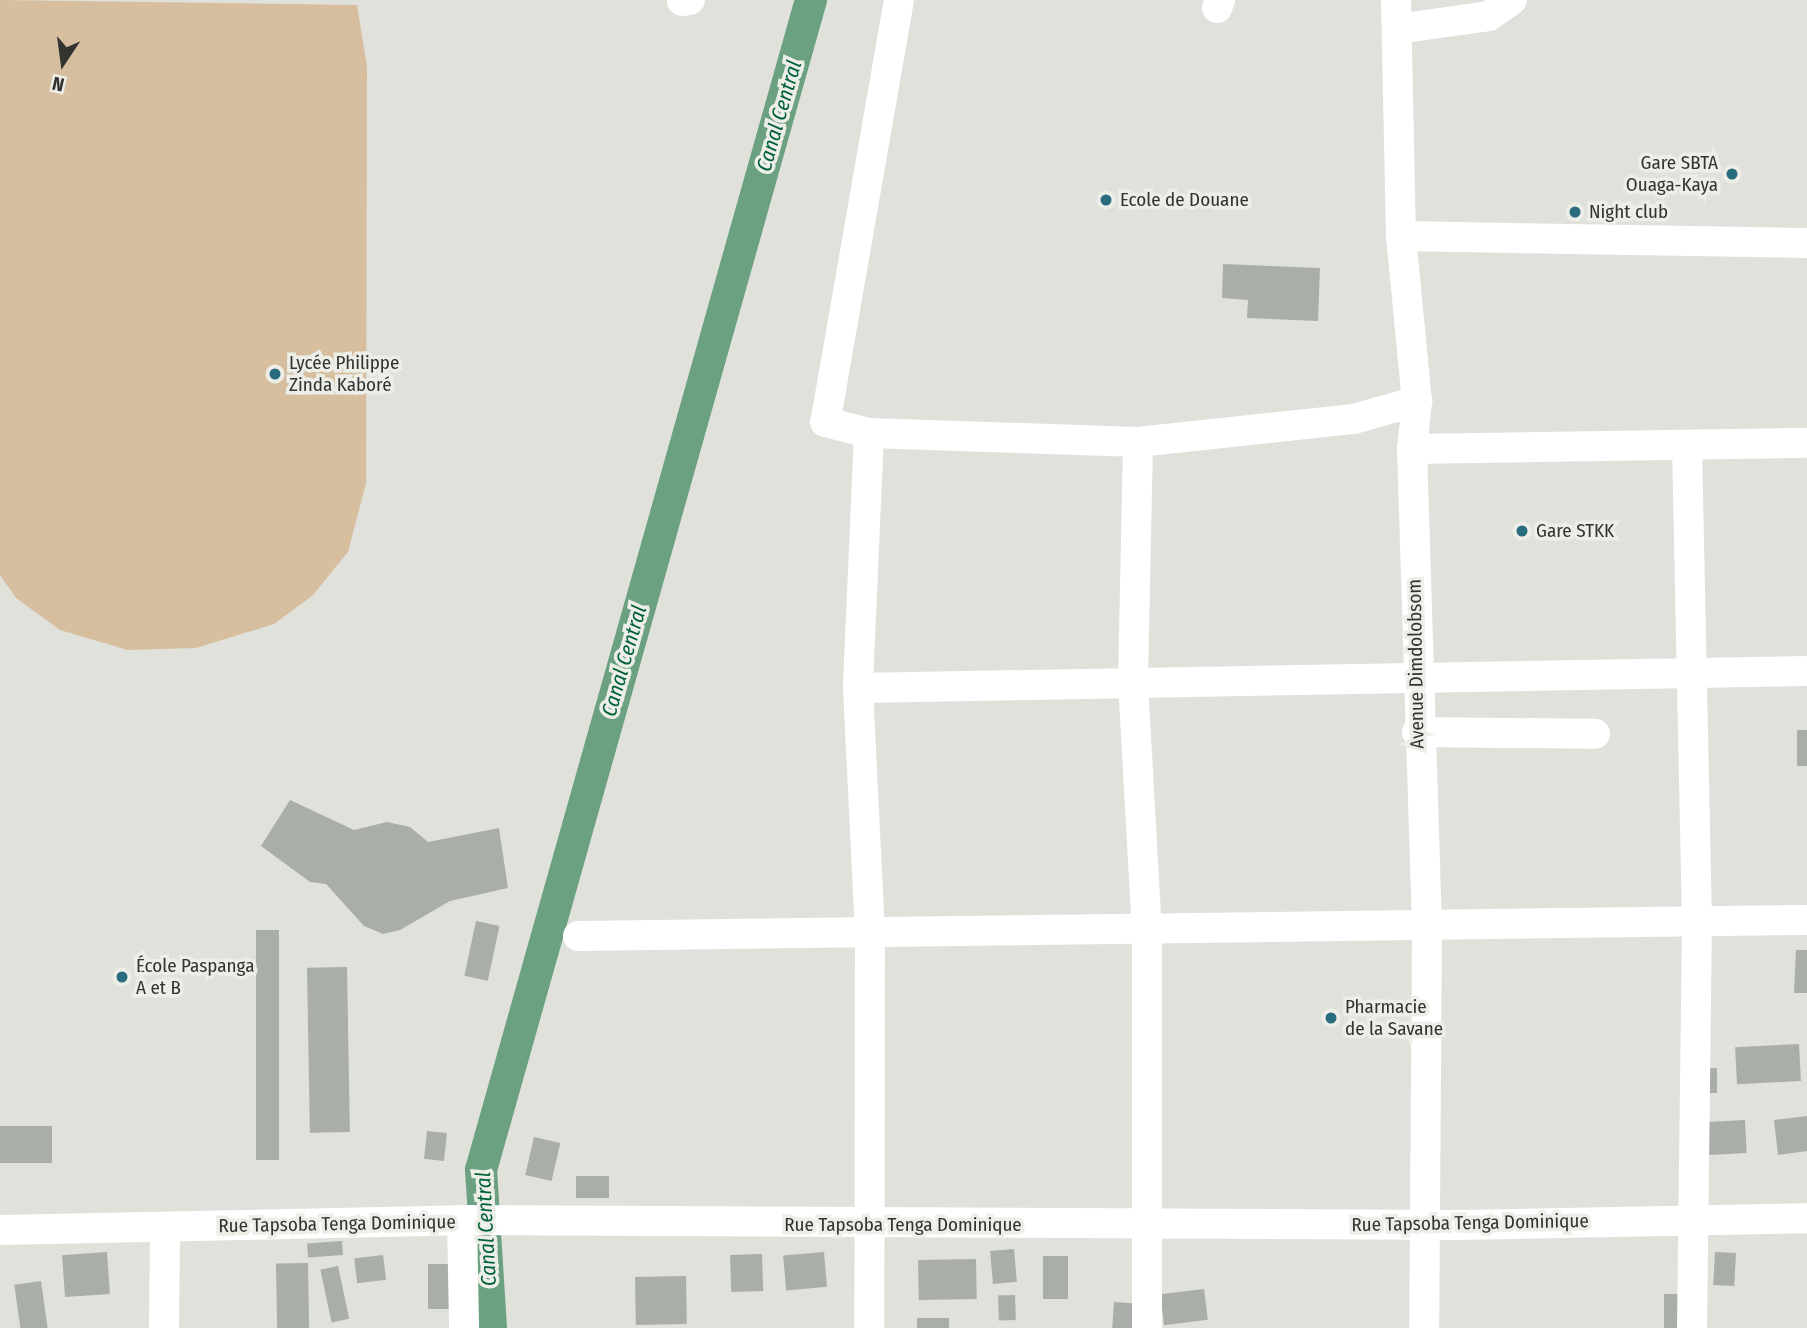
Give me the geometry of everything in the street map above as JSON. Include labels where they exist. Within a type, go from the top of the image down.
[{"type":"street","points":[[899,0],[823,417],[869,433],[1138,442],[1354,419],[1417,401]]},
{"type":"street","points":[[1397,14],[1489,16],[1512,0]]},
{"type":"street","name":"Avenue Dimdolobsom","points":[[1397,14],[1401,236],[1417,401],[1412,449],[1415,680],[1427,929],[1424,1328]]},
{"type":"street","points":[[1401,236],[1807,243]]},
{"type":"street","points":[[869,433],[858,688],[870,937],[869,1328]]},
{"type":"street","points":[[1138,442],[1133,681],[1147,933],[1147,1328]]},
{"type":"street","points":[[1412,449],[1807,443]]},
{"type":"street","points":[[1687,446],[1688,674],[1697,920],[1691,1219],[1692,1328]]},
{"type":"street","points":[[858,688],[1807,671]]},
{"type":"street","points":[[1417,732],[1595,734]]},
{"type":"street","points":[[578,936],[870,937],[1427,929],[1697,920],[1807,920]]},
{"type":"street","name":"Rue Tapsoba Tenga Dominique","points":[[0,1230],[462,1220],[524,1225],[868,1226],[1423,1224],[1807,1218]]},
{"type":"street","points":[[462,1220],[464,1328]]},
{"type":"street","points":[[164,1328],[166,1228]]},
{"type":"shaded area","points":[[0,0],[357,5],[367,67],[366,483],[348,552],[312,596],[274,624],[196,648],[128,650],[60,630],[16,598],[0,575]]},
{"type":"building","points":[[1223,264],[1320,268],[1318,321],[1247,318],[1248,300],[1222,298]]},
{"type":"building","points":[[1797,730],[1807,730],[1807,766],[1797,766]]},
{"type":"building","points":[[290,800],[354,830],[387,822],[410,827],[428,842],[499,828],[508,888],[450,901],[400,930],[383,934],[364,926],[326,884],[310,882],[261,846]]},
{"type":"building","points":[[476,921],[499,926],[488,981],[464,976]]},
{"type":"building","points":[[256,930],[279,930],[279,1160],[256,1160]]},
{"type":"building","points":[[1796,950],[1807,950],[1807,993],[1794,993]]},
{"type":"building","points":[[347,967],[350,1132],[310,1133],[307,968]]},
{"type":"building","points":[[1799,1044],[1801,1081],[1737,1084],[1735,1047]]},
{"type":"building","points":[[1702,1068],[1717,1068],[1717,1093],[1702,1093]]},
{"type":"building","points":[[1807,1116],[1807,1151],[1778,1155],[1774,1120]]},
{"type":"building","points":[[1745,1120],[1747,1153],[1709,1155],[1707,1122]]},
{"type":"building","points":[[0,1126],[52,1126],[52,1163],[0,1163]]},
{"type":"building","points":[[427,1131],[447,1133],[444,1161],[424,1159]]},
{"type":"building","points":[[534,1137],[560,1143],[552,1181],[525,1175]]},
{"type":"building","points":[[576,1176],[609,1176],[609,1198],[576,1198]]},
{"type":"building","points":[[342,1241],[343,1255],[308,1257],[307,1243]]},
{"type":"building","points":[[1014,1249],[1017,1282],[993,1284],[990,1251]]},
{"type":"building","points":[[107,1252],[110,1294],[65,1297],[62,1255]]},
{"type":"building","points":[[824,1252],[827,1287],[786,1290],[783,1256]]},
{"type":"building","points":[[1715,1252],[1736,1253],[1734,1286],[1713,1285]]},
{"type":"building","points":[[762,1254],[763,1291],[731,1292],[730,1255]]},
{"type":"building","points":[[383,1255],[386,1280],[357,1283],[354,1259]]},
{"type":"building","points":[[1043,1256],[1068,1256],[1068,1299],[1043,1299]]},
{"type":"building","points":[[976,1259],[977,1299],[919,1300],[918,1260]]},
{"type":"building","points":[[308,1263],[309,1328],[277,1328],[276,1264]]},
{"type":"building","points":[[428,1264],[449,1264],[449,1309],[428,1309]]},
{"type":"building","points":[[338,1266],[349,1319],[332,1323],[320,1270]]},
{"type":"building","points":[[686,1276],[687,1324],[636,1325],[635,1277]]},
{"type":"building","points":[[41,1281],[48,1328],[20,1328],[14,1285]]},
{"type":"building","points":[[1204,1289],[1208,1320],[1164,1325],[1160,1294]]},
{"type":"building","points":[[1664,1294],[1679,1294],[1679,1328],[1664,1328]]},
{"type":"building","points":[[1015,1295],[1016,1320],[999,1321],[998,1296]]},
{"type":"building","points":[[1114,1302],[1140,1304],[1138,1328],[1112,1328]]},
{"type":"building","points":[[917,1318],[949,1318],[949,1328],[917,1328]]},
{"type":"waterway","name":"Canal Central","points":[[491,1328],[481,1170],[811,0]]},
{"type":"place","name":"Gare SBTA Ouaga-Kaya","points":[[1732,174]]},
{"type":"place","name":"Ecole de Douane","points":[[1106,200]]},
{"type":"place","name":"Night club","points":[[1575,212]]},
{"type":"place","name":"Lycée Philippe Zinda Kaboré","points":[[275,374]]},
{"type":"place","name":"Gare STKK","points":[[1522,531]]},
{"type":"place","name":"École Paspanga A et B","points":[[122,977]]},
{"type":"place","name":"Pharmacie de la Savane","points":[[1331,1018]]}]
